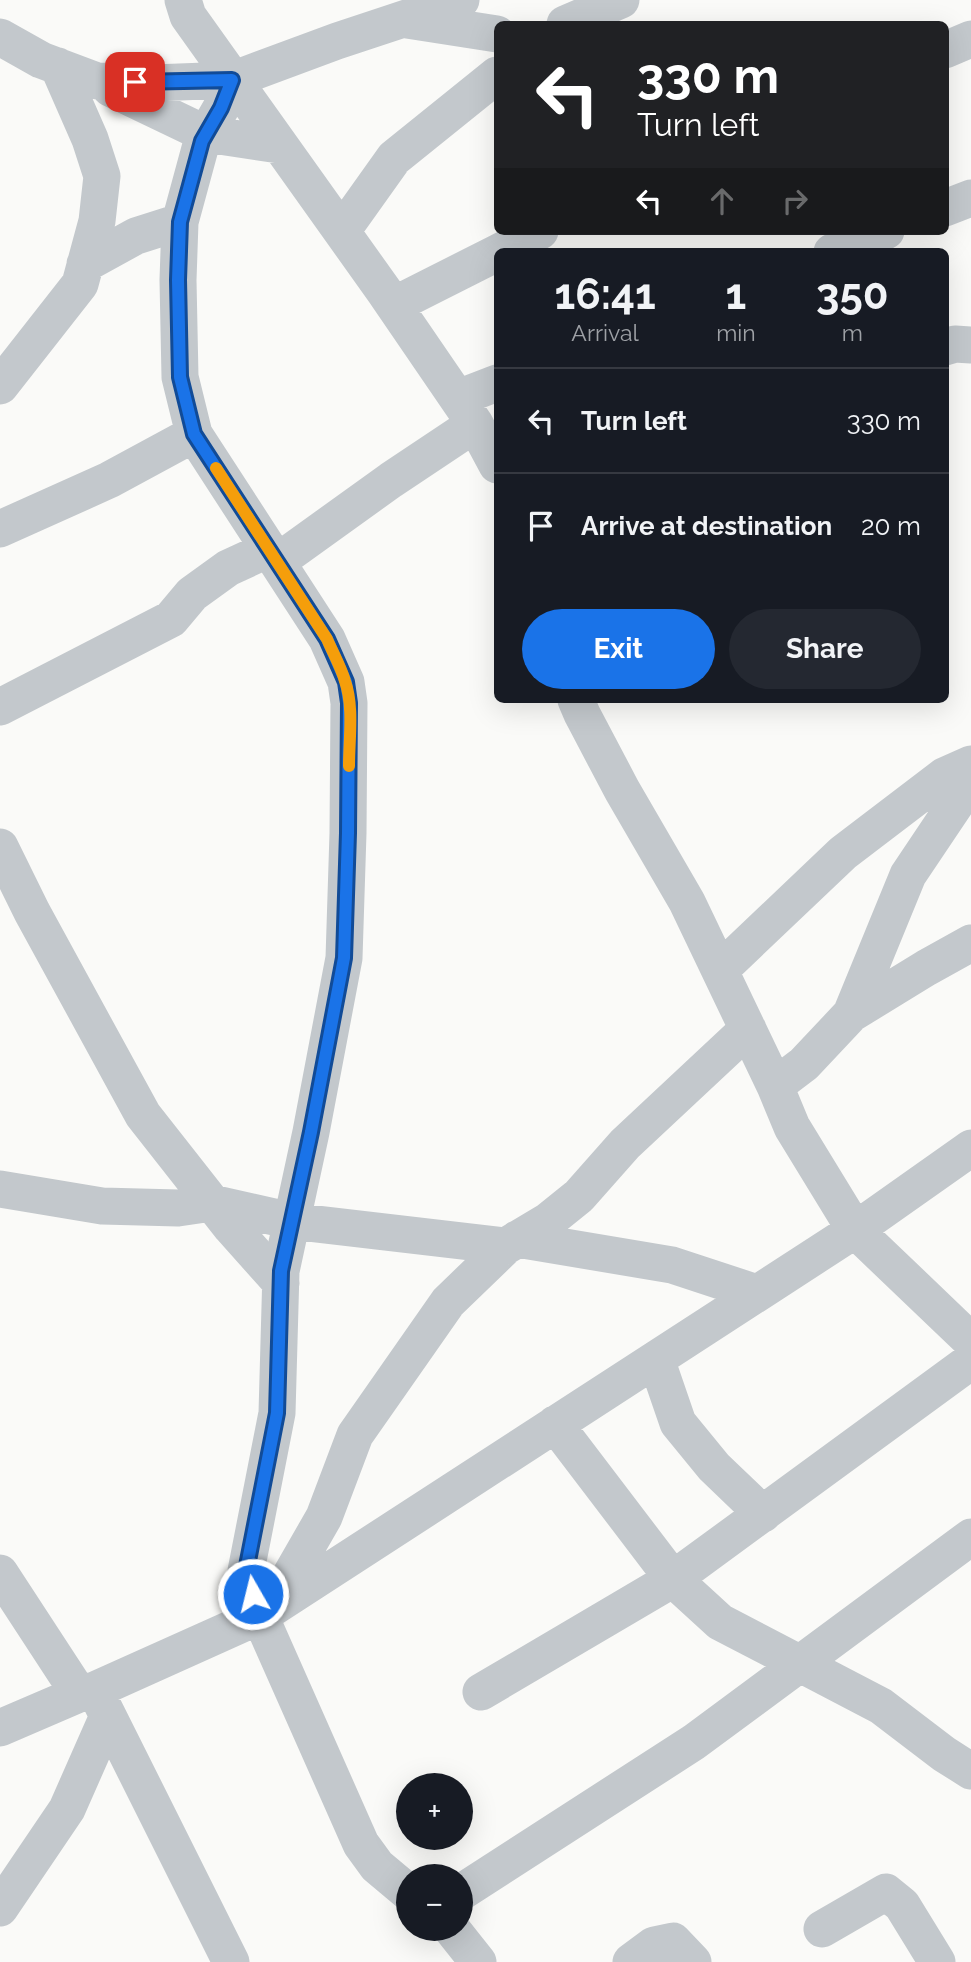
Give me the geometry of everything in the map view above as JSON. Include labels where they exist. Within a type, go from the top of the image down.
[{"type":"street","points":[[183,0],[188,16],[394,305],[466,411],[494,460]]},
{"type":"street","points":[[97,81],[153,83],[232,80],[337,41],[461,0]]},
{"type":"street","points":[[572,21],[621,0]]},
{"type":"street","points":[[403,20],[494,34]]},
{"type":"street","points":[[0,37],[41,60],[97,81],[206,134],[279,145]]},
{"type":"street","points":[[949,48],[971,39]]},
{"type":"street","points":[[0,386],[80,284],[97,221],[102,176],[90,139],[58,66]]},
{"type":"street","points":[[342,231],[394,158],[494,77]]},
{"type":"street","points":[[232,80],[221,108],[202,141],[180,222],[180,377],[194,434],[327,639],[346,682],[349,703],[344,958],[281,1271],[277,1413],[246,1571],[272,1608],[335,1782],[361,1844],[377,1866],[396,1882]]},
{"type":"street","points":[[949,206],[971,198]]},
{"type":"street","points":[[85,264],[136,236],[180,222]]},
{"type":"street","points":[[506,248],[532,235]]},
{"type":"street","points":[[842,248],[876,235]]},
{"type":"street","points":[[394,305],[494,254]]},
{"type":"street","points":[[949,346],[971,345]]},
{"type":"street","points":[[0,707],[171,619],[192,594],[228,568],[273,556],[391,480],[494,386]]},
{"type":"street","points":[[0,529],[109,480],[194,434]]},
{"type":"street","points":[[577,703],[622,790],[687,902],[792,1127],[855,1230],[971,1341]]},
{"type":"street","points":[[720,970],[844,853],[944,776],[971,764]]},
{"type":"street","points":[[851,1014],[908,876],[971,781]]},
{"type":"street","points":[[0,847],[32,912],[143,1115],[212,1203],[281,1283]]},
{"type":"street","points":[[878,948],[956,951]]},
{"type":"street","points":[[775,1086],[804,1064],[851,1014],[956,951]]},
{"type":"street","points":[[272,1608],[324,1517],[355,1435],[448,1302],[512,1243],[548,1221],[579,1196],[625,1144],[748,1029]]},
{"type":"street","points":[[0,1728],[94,1700],[272,1608],[855,1230],[971,1148]]},
{"type":"street","points":[[0,1189],[102,1206],[178,1208],[212,1203],[292,1221],[512,1243],[672,1265],[757,1293]]},
{"type":"street","points":[[656,1359],[678,1423],[714,1467],[762,1514]]},
{"type":"street","points":[[481,1692],[673,1579],[971,1361]]},
{"type":"street","points":[[555,1424],[673,1579],[720,1622],[881,1706],[943,1754],[971,1771]]},
{"type":"street","points":[[473,1885],[694,1742],[971,1539]]},
{"type":"street","points":[[0,1573],[94,1700],[232,1962]]},
{"type":"street","points":[[0,1908],[67,1810],[94,1700]]},
{"type":"street","points":[[822,1929],[886,1892],[902,1905],[937,1962]]},
{"type":"street","points":[[461,1941],[478,1962]]},
{"type":"street","points":[[631,1962],[653,1945],[673,1941],[693,1962]]},
{"type":"slow traffic","points":[[216,468],[327,639],[346,682],[349,703],[349,766]]},
{"type":"route","points":[[135,82],[232,80],[221,108],[202,141],[180,222],[180,377],[194,434],[327,639],[346,682],[349,703],[344,958],[281,1271],[277,1413],[246,1571],[253,1594]]}]
